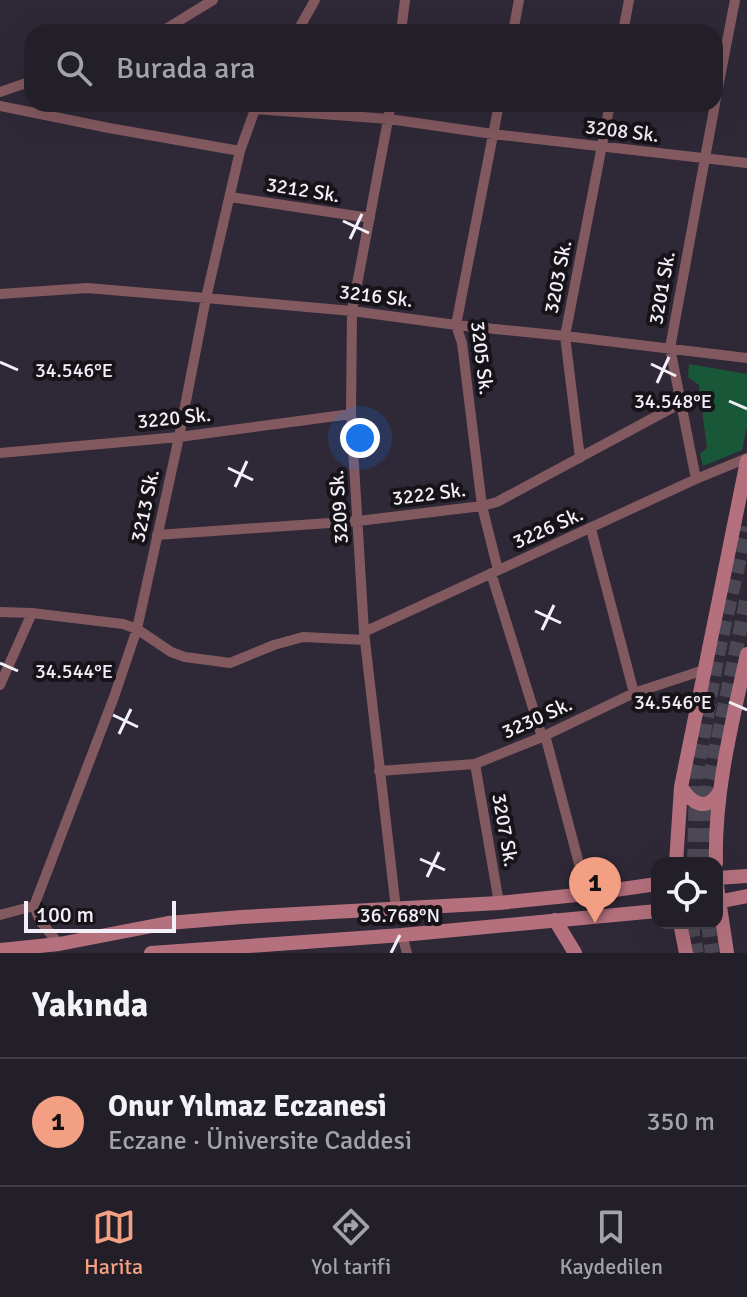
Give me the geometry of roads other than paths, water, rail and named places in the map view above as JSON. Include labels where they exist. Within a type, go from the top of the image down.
[{"type":"main road","points":[[676,857],[681,787],[747,460]]},
{"type":"main road","points":[[716,857],[715,833],[721,788],[741,706],[747,654]]},
{"type":"main road","points":[[681,787],[691,801],[700,804],[713,800],[721,788]]},
{"type":"main road","points":[[723,878],[747,876]]},
{"type":"main road","points":[[0,950],[59,944],[168,923],[499,903],[651,885]]},
{"type":"main road","points":[[723,901],[747,896]]},
{"type":"main road","points":[[151,953],[402,935],[651,912]]},
{"type":"main road","points":[[555,920],[575,953]]},
{"type":"main road","points":[[681,929],[686,953]]},
{"type":"main road","points":[[723,929],[727,953]]},
{"type":"street","points":[[174,24],[213,0]]},
{"type":"street","points":[[302,24],[315,0]]},
{"type":"street","points":[[402,24],[405,0]]},
{"type":"street","points":[[514,24],[519,0]]},
{"type":"street","points":[[624,24],[629,0]]},
{"type":"street","name":"3201 Sk.","points":[[723,62],[735,0]]},
{"type":"street","points":[[0,92],[24,84]]},
{"type":"street","points":[[0,106],[24,111]]},
{"type":"street","points":[[30,112],[240,151]]},
{"type":"street","name":"3213 Sk.","points":[[34,906],[137,629],[206,298],[240,151],[254,112]]},
{"type":"street","name":"3208 Sk.","points":[[317,112],[747,163]]},
{"type":"street","name":"3209 Sk.","points":[[390,112],[352,311],[351,414],[364,636],[396,909]]},
{"type":"street","name":"3205 Sk.","points":[[497,112],[456,325],[462,343],[482,506],[494,572],[544,736],[587,894]]},
{"type":"street","name":"3203 Sk.","points":[[580,458],[565,336],[609,112]]},
{"type":"street","name":"3201 Sk.","points":[[696,479],[670,348],[714,112]]},
{"type":"street","name":"3212 Sk.","points":[[230,197],[370,218]]},
{"type":"street","name":"3216 Sk.","points":[[0,294],[87,288],[206,298],[352,311],[747,358]]},
{"type":"street","name":"3222 Sk.","points":[[157,535],[358,521],[482,506],[497,502],[681,403]]},
{"type":"street","name":"3220 Sk.","points":[[0,453],[179,437],[351,414]]},
{"type":"street","name":"3226 Sk.","points":[[0,612],[123,624],[137,629],[171,652],[230,663],[303,637],[364,636],[696,479],[747,460]]},
{"type":"street","points":[[591,529],[634,693]]},
{"type":"street","points":[[0,685],[32,613]]},
{"type":"street","name":"3230 Sk.","points":[[379,771],[475,764],[544,736],[634,693],[704,670]]},
{"type":"street","name":"3207 Sk.","points":[[475,764],[499,903]]},
{"type":"street","points":[[0,915],[34,906],[40,921],[59,944]]},
{"type":"street","points":[[402,935],[407,953]]},
{"type":"tunnel","points":[[694,857],[696,778],[718,654],[747,527]]},
{"type":"tunnel","points":[[707,857],[709,781],[747,597]]},
{"type":"tunnel","points":[[693,929],[697,953]]},
{"type":"tunnel","points":[[709,929],[712,953]]},
{"type":"place","name":"Onur Yılmaz Eczanesi","points":[[595,923]]}]
